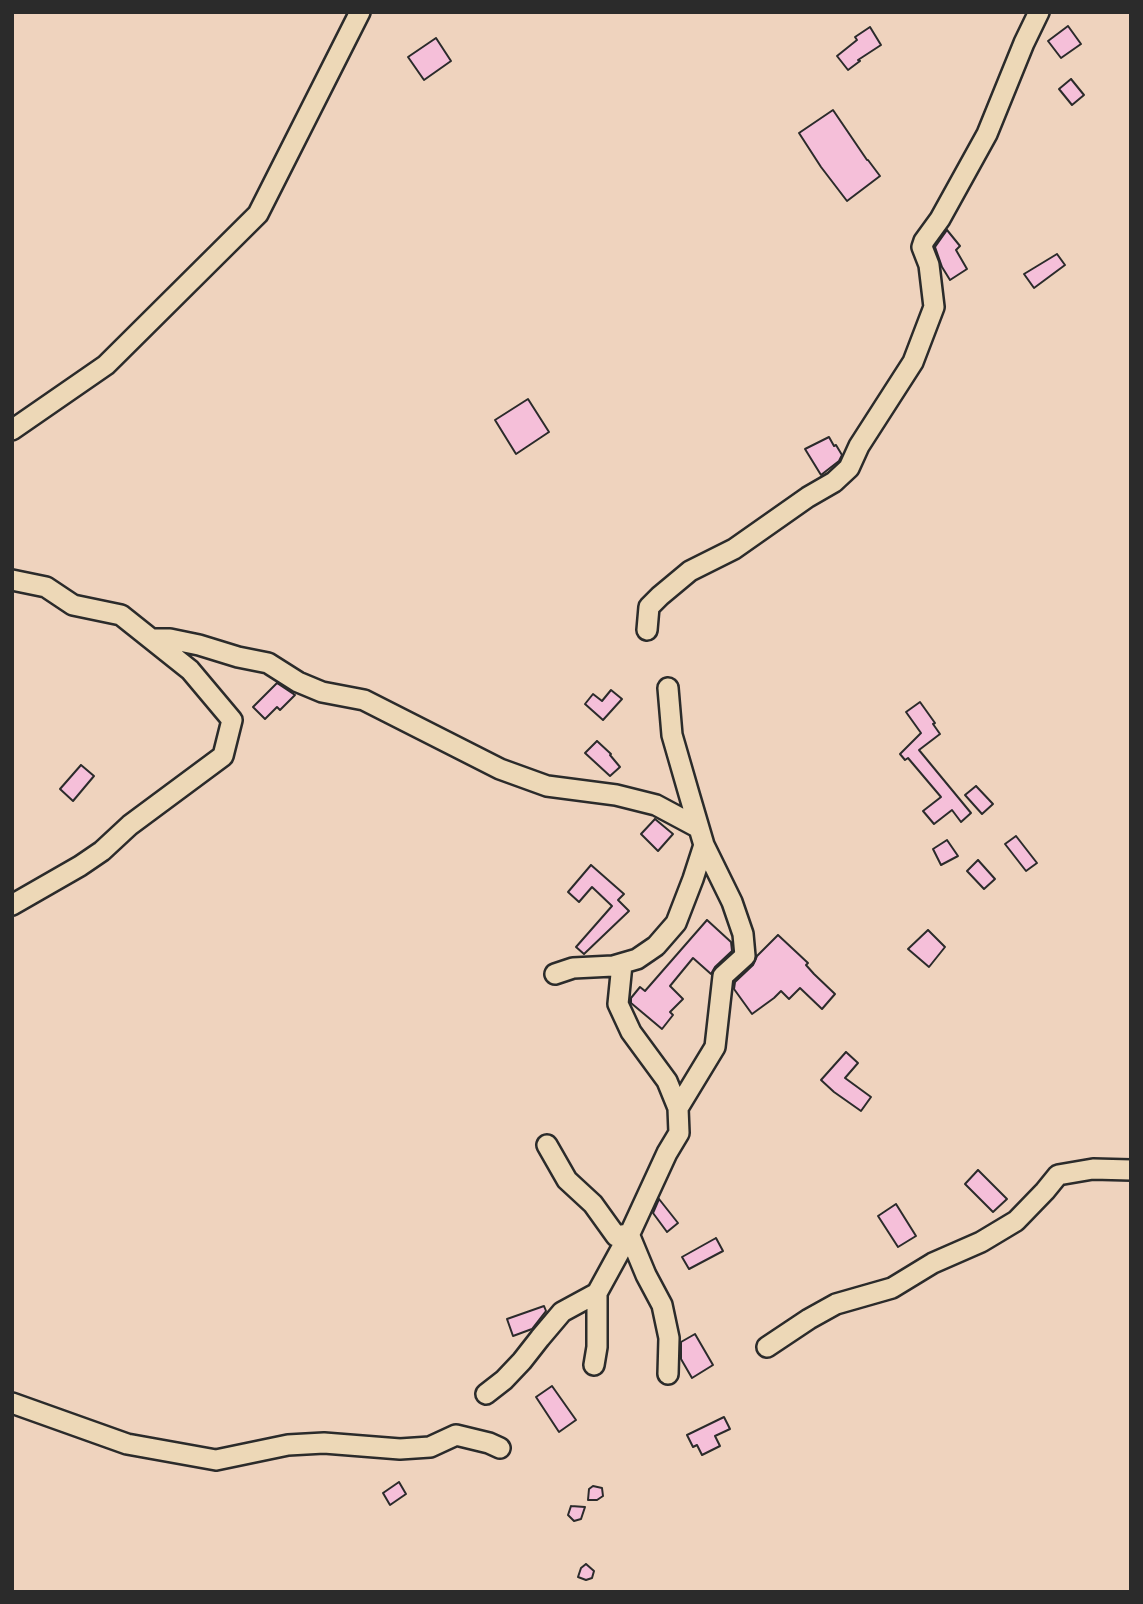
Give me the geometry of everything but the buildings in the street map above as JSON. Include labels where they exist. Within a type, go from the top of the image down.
[{"type":"street","points":[[12,430],[106,365],[258,214],[360,12]]},
{"type":"street","points":[[647,630],[649,607],[690,571],[734,548],[834,482],[849,468],[859,446],[913,362],[934,306],[929,265],[922,247],[924,241],[940,219],[986,134],[1040,12]]},
{"type":"street","points":[[12,579],[46,587],[73,605],[121,615],[190,670],[232,720],[223,756],[130,825],[102,851],[12,905]]},
{"type":"street","points":[[150,639],[190,643],[268,663],[298,682],[322,692],[364,700],[500,769],[547,786],[616,795],[656,805],[701,837]]},
{"type":"street","points":[[668,688],[672,734],[701,837],[732,902],[743,934],[745,956],[723,976],[715,1047],[678,1108]]},
{"type":"street","points":[[555,974],[573,968],[622,964],[637,959],[656,946],[676,923],[693,879],[701,837]]},
{"type":"street","points":[[594,1365],[597,1347],[597,1293],[679,1133],[678,1108],[667,1081],[631,1032],[618,1003],[622,964]]},
{"type":"street","points":[[547,1145],[567,1180],[593,1204],[616,1236],[629,1234]]},
{"type":"street","points":[[767,1347],[836,1304],[892,1287],[933,1263],[981,1242],[1016,1221],[1058,1175],[1093,1169],[1131,1170]]},
{"type":"street","points":[[629,1234],[662,1305],[668,1338],[668,1374]]},
{"type":"street","points":[[486,1394],[522,1362],[562,1312],[597,1293]]},
{"type":"street","points":[[12,1403],[127,1444],[216,1460],[288,1445],[324,1443],[400,1449],[430,1447],[456,1435],[500,1448]]}]
